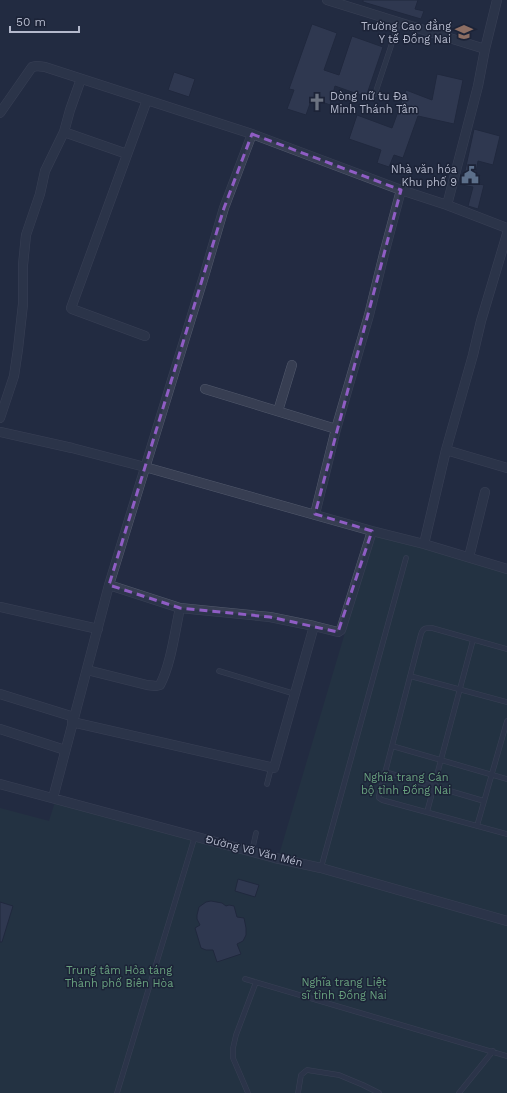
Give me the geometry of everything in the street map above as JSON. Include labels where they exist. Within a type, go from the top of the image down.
[{"type":"street","points":[[327,0],[485,49]]},
{"type":"street","points":[[447,205],[478,86],[497,0]]},
{"type":"street","points":[[0,113],[32,67],[45,67],[252,134],[507,228]]},
{"type":"street","points":[[0,418],[14,376],[18,349],[26,235],[46,172],[64,132],[81,79]]},
{"type":"street","points":[[145,336],[72,310],[71,308],[148,100]]},
{"type":"street","points":[[64,132],[127,154]]},
{"type":"street","points":[[53,798],[109,585],[206,273],[224,208],[252,134]]},
{"type":"street","points":[[315,514],[336,429],[369,315],[401,190]]},
{"type":"street","points":[[424,544],[446,450],[473,355],[481,320],[507,234]]},
{"type":"street","points":[[278,411],[292,365]]},
{"type":"street","points":[[205,389],[336,429]]},
{"type":"street","points":[[0,432],[72,448],[145,467],[372,531],[424,544],[507,569]]},
{"type":"street","points":[[446,450],[507,468]]},
{"type":"street","points":[[469,557],[485,492]]},
{"type":"street","points":[[109,585],[180,608],[270,617],[338,632],[341,630],[372,531]]},
{"type":"street","points":[[0,607],[98,629]]},
{"type":"street","points":[[87,670],[147,685],[160,685],[169,658],[180,608]]},
{"type":"street","points":[[0,694],[73,720],[274,768],[314,626]]},
{"type":"street","points":[[0,729],[65,750]]},
{"type":"street","name":"Đường Võ Văn Mén","points":[[0,784],[275,858],[321,868],[507,921]]},
{"type":"lane","points":[[375,94],[399,22]]},
{"type":"lane","points":[[321,868],[406,558]]},
{"type":"lane","points":[[507,649],[432,628],[425,628],[423,630],[379,796],[379,798],[507,834]]},
{"type":"lane","points":[[427,812],[473,640]]},
{"type":"lane","points":[[219,671],[295,694]]},
{"type":"lane","points":[[410,676],[507,702]]},
{"type":"lane","points":[[476,826],[507,720]]},
{"type":"lane","points":[[392,746],[507,779]]},
{"type":"lane","points":[[267,784],[271,768]]},
{"type":"lane","points":[[385,772],[484,801]]},
{"type":"lane","points":[[252,851],[256,833]]},
{"type":"lane","points":[[117,1093],[195,836]]},
{"type":"lane","points":[[245,979],[507,1056]]},
{"type":"lane","points":[[248,1093],[233,1058],[233,1048],[236,1035],[256,982]]},
{"type":"lane","points":[[459,1093],[493,1051]]},
{"type":"lane","points":[[298,1093],[301,1075],[307,1070],[339,1075],[379,1093]]},
{"type":"highlighted area","points":[[252,134],[401,190],[315,514],[372,531],[338,632],[270,617],[180,608],[109,585],[224,208]]},
{"type":"green space","name":"Nghĩa trang Cán bộ tỉnh Đồng Nai","points":[[374,535],[421,547],[507,573],[507,917],[279,855]]},
{"type":"green space","points":[[55,802],[320,872],[507,924],[507,1093],[0,1093],[0,808],[49,821]]},
{"type":"building","points":[[363,0],[418,0],[415,9],[424,11],[421,19],[363,2]]},
{"type":"building","points":[[312,24],[337,33],[324,70],[339,75],[352,36],[383,47],[366,97],[335,86],[330,105],[312,98],[306,115],[287,109],[294,90],[289,89]]},
{"type":"building","points":[[174,72],[195,79],[189,97],[168,90]]},
{"type":"building","points":[[437,74],[463,80],[454,124],[418,116],[403,158],[394,155],[389,167],[377,163],[381,150],[349,139],[357,115],[392,128],[406,90],[432,100]]},
{"type":"building","points":[[474,129],[500,136],[493,165],[478,161],[474,183],[484,185],[478,209],[468,206],[473,187],[462,185]]},
{"type":"building","points":[[238,879],[259,885],[255,897],[235,891]]},
{"type":"building","points":[[211,901],[222,903],[226,906],[234,906],[237,917],[244,918],[246,928],[246,935],[243,941],[237,944],[241,954],[217,962],[213,950],[201,948],[195,928],[200,925],[197,919],[199,907],[206,902]]},
{"type":"building","points":[[0,902],[13,906],[2,942],[0,942]]},
{"type":"place","name":"Trường Cao đẳng Y tế Đồng Nai","points":[[464,32]]},
{"type":"place","name":"Dòng nữ tu Đa Minh Thánh Tâm","points":[[317,102]]},
{"type":"place","name":"Nhà văn hóa Khu phố 9","points":[[470,175]]},
{"type":"park label","name":"Trung tâm Hỏa táng Thành phố Biên Hòa","points":[[119,976]]},
{"type":"park label","name":"Nghĩa trang Liệt sĩ tỉnh Đồng Nai","points":[[344,988]]}]
